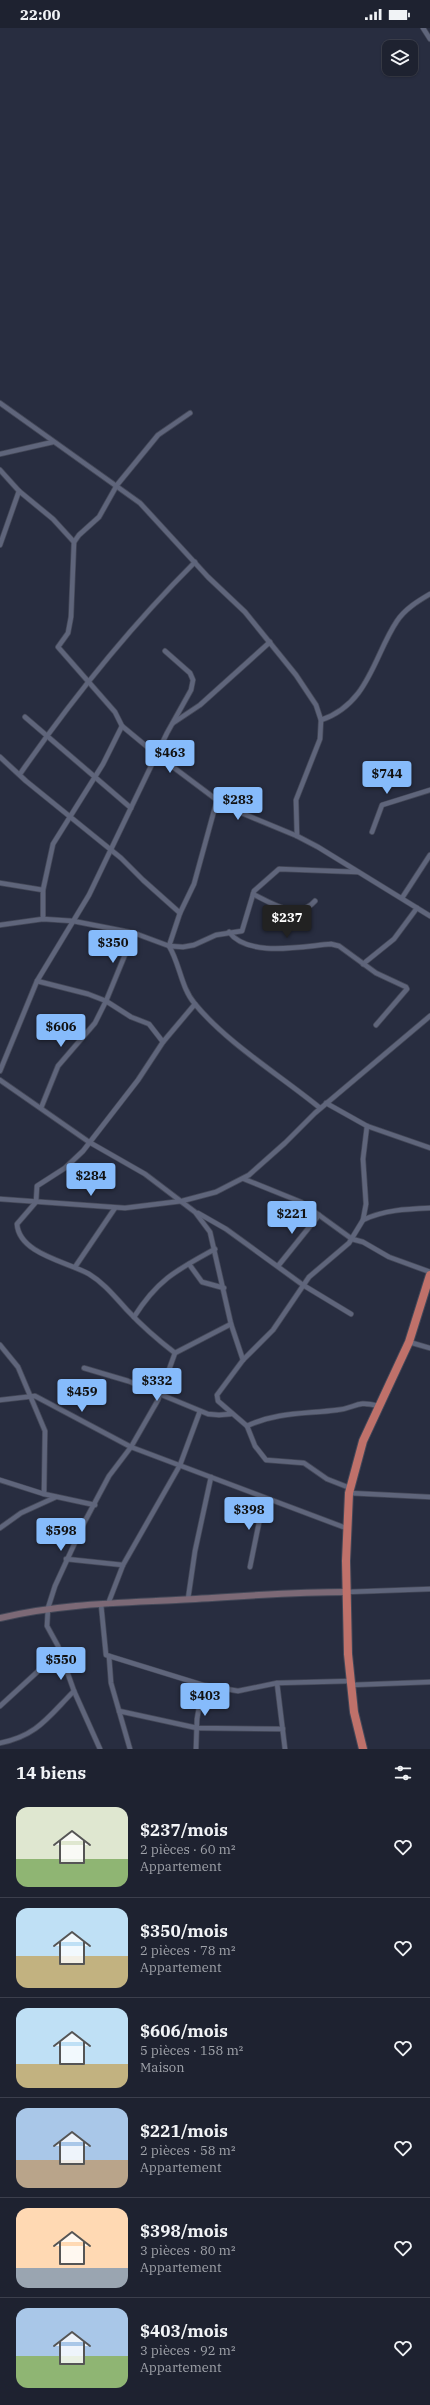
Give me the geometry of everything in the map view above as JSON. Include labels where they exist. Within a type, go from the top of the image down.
[{"type":"highway","points":[[364,1749],[357,1728],[351,1683],[346,1592],[346,1528],[349,1491],[363,1441],[409,1342],[430,1275]]},
{"type":"main road","points":[[0,1618],[48,1608],[308,1592],[346,1592]]},
{"type":"street","points":[[423,28],[430,39]]},
{"type":"street","points":[[0,403],[53,442],[117,485],[140,503],[208,578],[245,612],[270,642],[316,705],[321,720],[320,738],[296,800],[297,836]]},
{"type":"street","points":[[190,413],[161,432],[117,485],[99,517],[79,535],[74,542],[71,617],[68,633],[58,648],[114,712],[122,726],[157,756],[217,800],[244,814],[297,836],[360,872],[430,916]]},
{"type":"street","points":[[0,454],[53,442]]},
{"type":"street","points":[[0,470],[19,491],[53,519],[74,542]]},
{"type":"street","points":[[0,545],[19,491]]},
{"type":"street","points":[[20,774],[46,736],[124,637],[195,562]]},
{"type":"street","points":[[321,720],[340,711],[356,695],[373,671],[397,621],[416,602],[430,594]]},
{"type":"street","points":[[172,724],[200,705],[270,642]]},
{"type":"street","points":[[0,1071],[37,981],[89,895],[172,724],[191,690],[193,680],[185,666],[165,651]]},
{"type":"street","points":[[25,717],[94,778],[131,808]]},
{"type":"street","points":[[43,919],[43,890],[54,844],[94,778],[122,726]]},
{"type":"street","points":[[0,756],[26,781],[111,849],[180,913]]},
{"type":"street","points":[[372,832],[382,805],[430,790]]},
{"type":"street","points":[[217,800],[194,884],[180,913],[169,946],[175,956],[180,976],[195,1004],[241,1046],[320,1108]]},
{"type":"street","points":[[402,898],[430,855]]},
{"type":"street","points":[[0,925],[43,919],[73,921],[134,932],[169,946],[189,947],[211,936],[230,932],[240,932],[244,928],[253,894],[279,869],[360,872]]},
{"type":"street","points":[[0,883],[43,890]]},
{"type":"street","points":[[253,894],[277,907],[295,911],[312,905],[315,901]]},
{"type":"street","points":[[362,964],[394,938],[417,908]]},
{"type":"street","points":[[41,1108],[58,1066],[95,1023],[106,1001],[134,932]]},
{"type":"street","points":[[230,932],[235,939],[242,943],[275,949],[335,945],[362,964],[407,989],[376,1025]]},
{"type":"street","points":[[37,981],[88,994],[106,1001],[131,1017],[149,1024],[163,1042]]},
{"type":"street","points":[[175,1353],[157,1340],[107,1288],[75,1267],[49,1258],[36,1251],[20,1236],[17,1231],[18,1222],[30,1212],[36,1202],[37,1186],[65,1168],[89,1142],[138,1080],[163,1042],[195,1004]]},
{"type":"street","points":[[0,1199],[115,1208],[182,1202],[200,1198],[244,1179],[285,1143],[320,1108],[430,1016]]},
{"type":"street","points":[[0,1080],[89,1142],[145,1174],[195,1212],[226,1229],[303,1285],[351,1314]]},
{"type":"street","points":[[326,1103],[367,1126],[430,1148]]},
{"type":"street","points":[[367,1126],[363,1159],[366,1204],[363,1220],[352,1239],[303,1285],[273,1330],[243,1360],[217,1395],[218,1401],[231,1414],[247,1426],[256,1446],[266,1460],[304,1463],[327,1479],[349,1491],[430,1497]]},
{"type":"street","points":[[244,1179],[301,1202],[352,1239],[363,1242],[389,1257],[430,1272]]},
{"type":"street","points":[[75,1267],[115,1208]]},
{"type":"street","points":[[363,1220],[381,1213],[398,1209],[430,1208]]},
{"type":"street","points":[[195,1212],[210,1232],[231,1324],[243,1360]]},
{"type":"street","points":[[278,1266],[319,1216]]},
{"type":"street","points":[[134,1317],[150,1293],[167,1277],[215,1249]]},
{"type":"street","points":[[189,1264],[202,1282],[224,1288]]},
{"type":"street","points":[[100,1749],[74,1692],[59,1652],[47,1626],[48,1608],[66,1559],[109,1476],[131,1447],[161,1394],[175,1353],[231,1324]]},
{"type":"street","points":[[409,1342],[430,1348]]},
{"type":"street","points":[[0,1345],[18,1367],[46,1431],[44,1494]]},
{"type":"street","points":[[84,1368],[128,1381],[200,1411],[213,1415],[231,1414]]},
{"type":"street","points":[[0,1400],[29,1395],[41,1399],[131,1447],[346,1528]]},
{"type":"street","points":[[247,1426],[265,1418],[312,1411],[336,1410],[358,1403],[378,1406]]},
{"type":"street","points":[[130,1749],[111,1683],[109,1656],[106,1654],[104,1604],[123,1565],[180,1465],[200,1411]]},
{"type":"street","points":[[188,1599],[195,1551],[211,1477]]},
{"type":"street","points":[[0,1480],[44,1494],[95,1505]]},
{"type":"street","points":[[0,1528],[21,1513],[56,1497]]},
{"type":"street","points":[[250,1567],[264,1498]]},
{"type":"street","points":[[66,1559],[123,1565]]},
{"type":"street","points":[[346,1592],[430,1589]]},
{"type":"street","points":[[0,1706],[59,1652]]},
{"type":"street","points":[[109,1656],[203,1685],[238,1691],[277,1683],[430,1682]]},
{"type":"street","points":[[277,1683],[285,1749]]},
{"type":"street","points":[[196,1749],[196,1728],[203,1685]]},
{"type":"street","points":[[0,1743],[20,1740],[42,1724],[74,1692]]},
{"type":"street","points":[[120,1712],[196,1728],[228,1730],[283,1729]]}]
